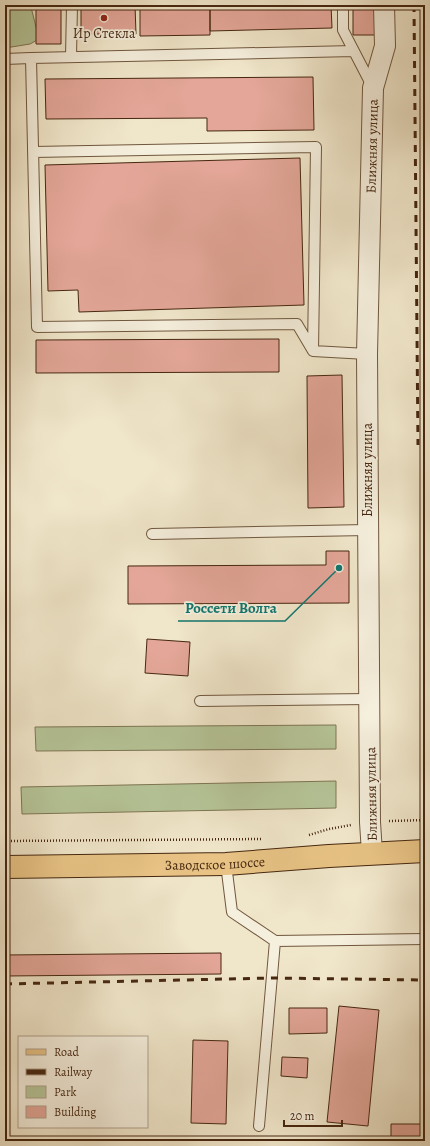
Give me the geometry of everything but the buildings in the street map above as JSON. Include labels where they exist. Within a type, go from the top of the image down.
[{"type":"main road","name":"Заводское шоссе","points":[[5,867],[226,864],[372,853],[425,851]]},
{"type":"street","name":"Ближняя улица","points":[[372,853],[370,822],[367,354],[373,88],[385,46],[384,5]]},
{"type":"lane","points":[[70,57],[72,5]]},
{"type":"lane","points":[[343,5],[343,30],[373,88]]},
{"type":"lane","points":[[5,58],[354,51]]},
{"type":"lane","points":[[31,58],[37,327],[297,324],[313,351]]},
{"type":"lane","points":[[33,152],[316,147],[313,351]]},
{"type":"lane","points":[[313,351],[367,354]]},
{"type":"lane","points":[[152,534],[368,530]]},
{"type":"lane","points":[[200,701],[369,699]]},
{"type":"lane","points":[[226,864],[232,912],[275,941],[425,939]]},
{"type":"lane","points":[[259,1126],[275,941]]},
{"type":"path","points":[[307,836],[330,829],[370,822],[425,820]]},
{"type":"path","points":[[5,841],[268,839]]},
{"type":"green space","points":[[8,5],[33,5],[31,7],[39,39],[30,44],[5,48],[5,12]]},
{"type":"green space","points":[[336,725],[336,749],[36,751],[35,727]]},
{"type":"green space","points":[[336,781],[336,808],[22,814],[21,787]]},
{"type":"railway","points":[[414,5],[418,445]]},
{"type":"railway","points":[[5,984],[271,978],[425,980]]},
{"type":"place","name":"Ир Стекла","points":[[104,18]]},
{"type":"place","name":"Россети Волга","points":[[339,568]]}]
